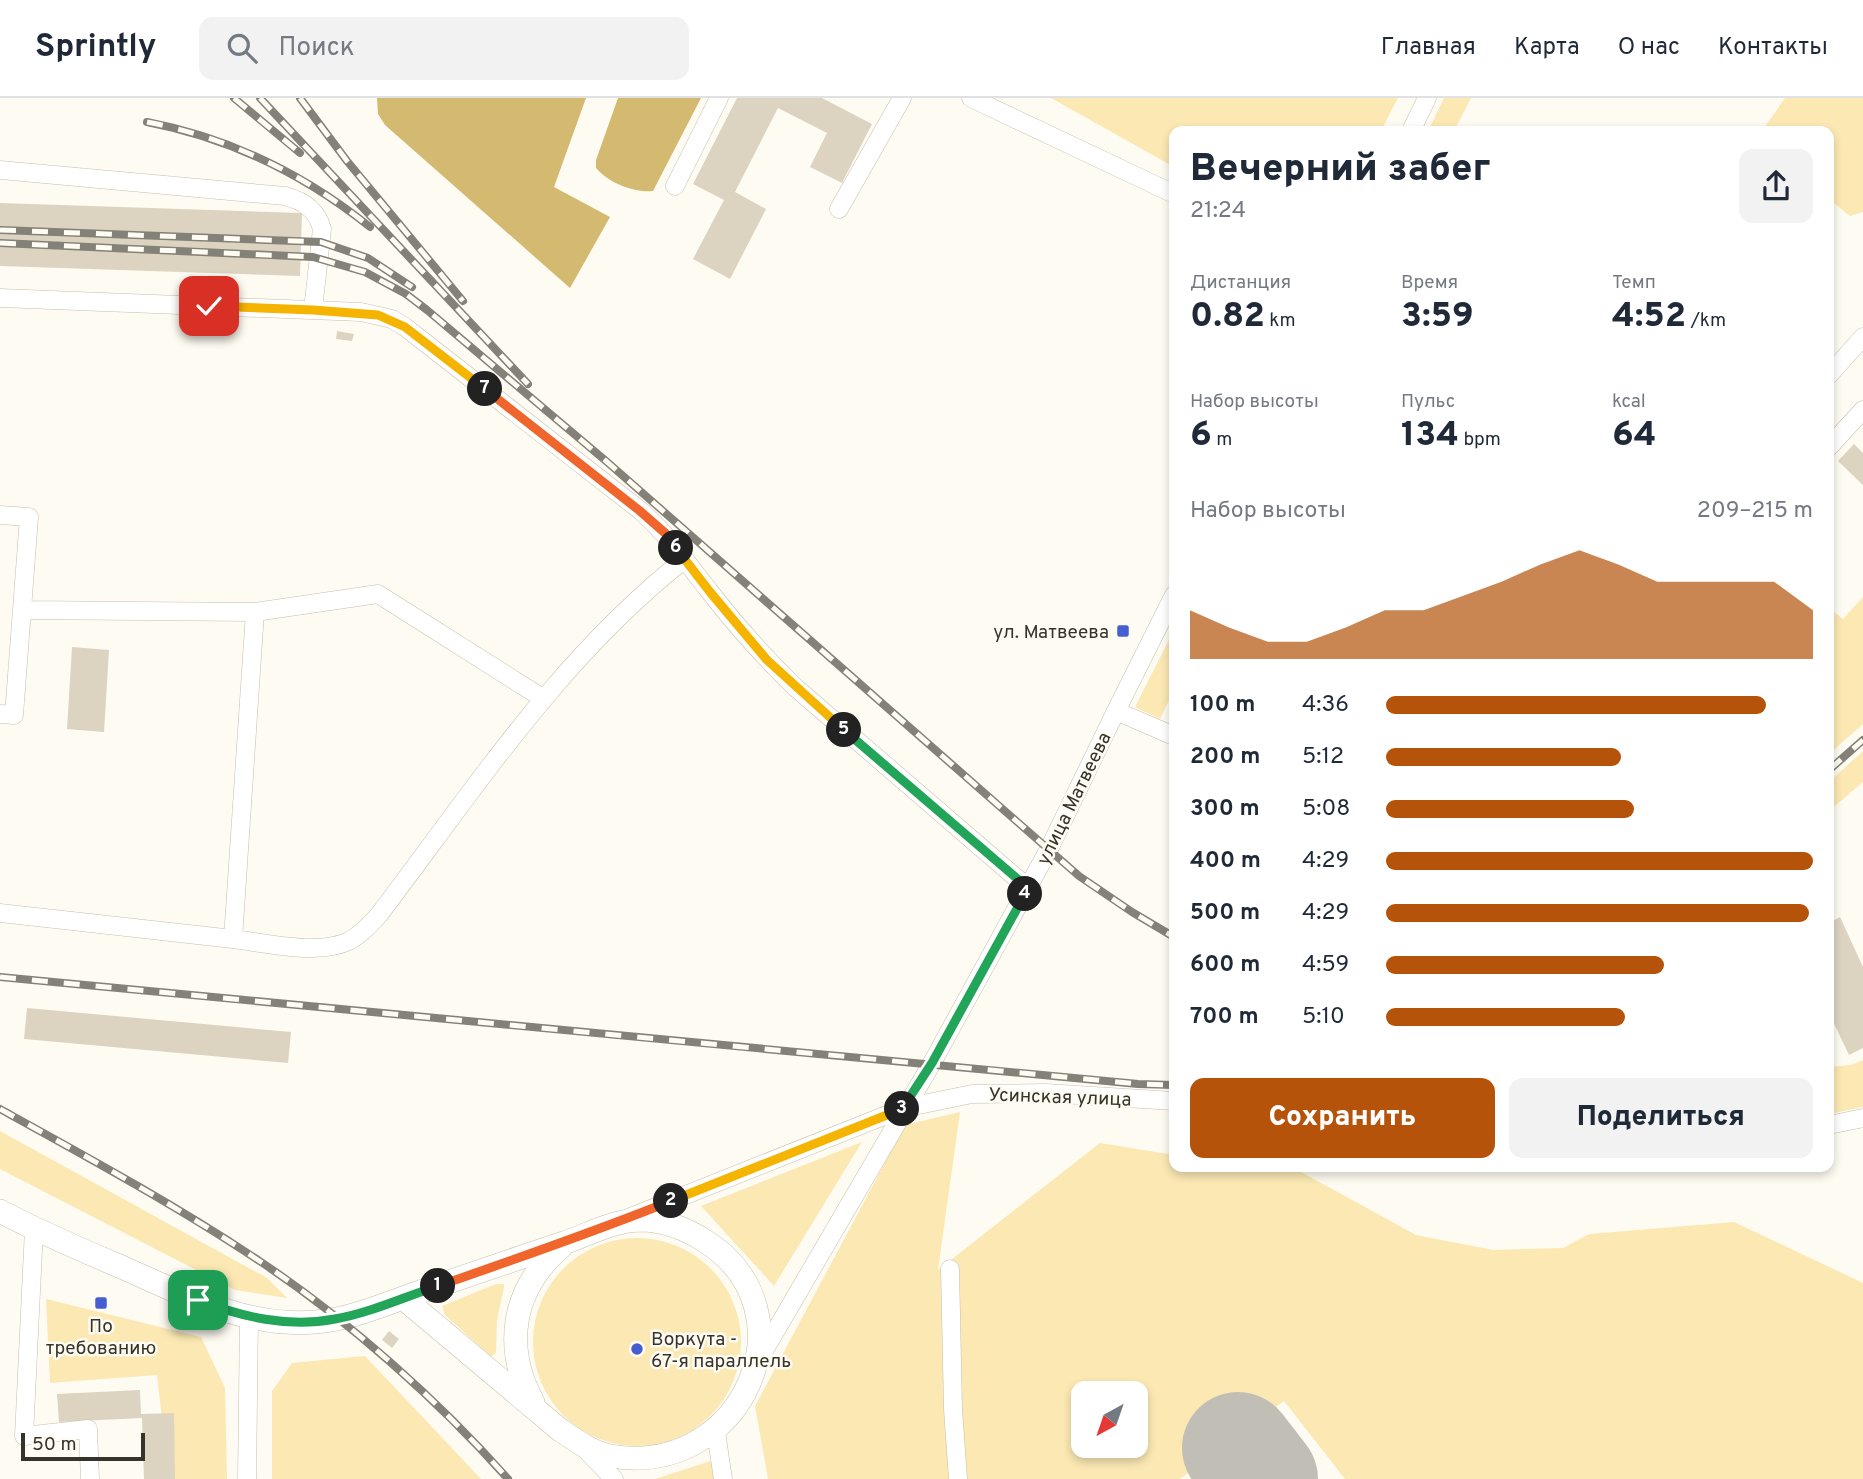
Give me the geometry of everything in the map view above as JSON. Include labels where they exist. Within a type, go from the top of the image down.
[{"type":"main road","points":[[0,1211],[34,1229],[198,1300],[249,1317],[274,1321],[316,1322],[350,1315],[403,1298],[568,1241],[596,1228],[618,1222],[642,1220],[668,1224],[692,1233],[715,1247],[746,1286],[756,1312],[759,1337],[757,1363],[749,1388],[733,1415],[716,1432],[689,1449],[663,1457],[634,1460],[608,1456],[582,1445],[559,1429],[403,1298]]},
{"type":"main road","points":[[536,1408],[525,1388],[518,1365],[516,1326],[520,1306],[538,1270],[568,1241]]},
{"type":"street","points":[[675,186],[719,98]]},
{"type":"street","points":[[839,209],[902,98]]},
{"type":"street","points":[[971,98],[1169,192]]},
{"type":"street","points":[[1413,126],[1427,98]]},
{"type":"street","points":[[0,170],[285,196],[301,201],[318,217],[322,229],[313,310]]},
{"type":"street","points":[[0,298],[313,310],[378,315],[405,327],[665,533],[745,636],[767,660],[1028,888]]},
{"type":"street","points":[[1834,369],[1863,337]]},
{"type":"street","points":[[1834,442],[1863,410]]},
{"type":"street","points":[[0,515],[29,517],[14,715],[0,714]]},
{"type":"street","points":[[0,913],[311,948],[332,947],[351,940],[366,928],[544,698],[618,616],[648,587],[685,559]]},
{"type":"street","points":[[22,610],[255,612],[378,594],[544,698]]},
{"type":"street","name":"улица Матвеева","points":[[757,1363],[1028,888],[1169,606]]},
{"type":"street","points":[[233,939],[255,612]]},
{"type":"street","points":[[1116,711],[1169,734]]},
{"type":"street","name":"Усинская улица","points":[[618,1222],[904,1108],[972,1094],[1046,1093],[1169,1101]]},
{"type":"street","points":[[1834,1124],[1863,1118]]},
{"type":"street","points":[[34,1229],[24,1436],[88,1429],[90,1479]]},
{"type":"street","points":[[950,1269],[953,1409],[958,1479]]},
{"type":"street","points":[[247,1479],[249,1317]]},
{"type":"street","points":[[716,1432],[723,1479]]},
{"type":"street","points":[[582,1445],[614,1479]]},
{"type":"shaded area","points":[[377,98],[586,98],[554,187],[610,217],[570,288],[385,125],[378,114]]},
{"type":"shaded area","points":[[618,98],[701,98],[653,191],[622,186],[596,168],[596,160]]},
{"type":"shaded area","points":[[1051,98],[1398,98],[1384,126],[1169,126],[1169,164]]},
{"type":"shaded area","points":[[1444,98],[1471,98],[1457,126],[1430,126]]},
{"type":"shaded area","points":[[1785,98],[1863,98],[1863,212],[1850,216],[1834,203],[1834,126],[1765,126]]},
{"type":"shaded area","points":[[1863,597],[1863,724],[1834,750],[1834,612],[1843,619]]},
{"type":"shaded area","points":[[1169,640],[1169,700],[1160,719],[1135,707]]},
{"type":"shaded area","points":[[1863,751],[1863,782],[1834,807],[1834,777]]},
{"type":"shaded area","points":[[1863,1060],[1863,1107],[1834,1113],[1834,1067],[1851,1065]]},
{"type":"shaded area","points":[[960,1112],[938,1270],[1100,1143],[1169,1154],[1169,1172],[1301,1172],[1416,1235],[1493,1250],[1563,1248],[1589,1234],[1734,1222],[1863,1283],[1863,1479],[1345,1479],[1284,1401],[1180,1479],[768,1479],[755,1406],[905,1125]]},
{"type":"shaded area","points":[[0,1131],[267,1278],[287,1298],[235,1290],[0,1169]]},
{"type":"shaded area","points":[[862,1142],[774,1286],[701,1206]]},
{"type":"shaded area","points":[[637,1238],[677,1246],[695,1255],[711,1268],[724,1284],[733,1302],[741,1342],[733,1382],[724,1400],[711,1416],[695,1429],[677,1438],[637,1446],[597,1438],[579,1429],[563,1416],[550,1400],[541,1382],[533,1342],[541,1302],[550,1284],[563,1268],[579,1255],[597,1246]]},
{"type":"shaded area","points":[[496,1284],[504,1284],[504,1287],[497,1320],[496,1352],[491,1357],[445,1315],[442,1306]]},
{"type":"shaded area","points":[[46,1299],[201,1337],[225,1388],[227,1479],[169,1479],[157,1375],[50,1383]]},
{"type":"shaded area","points":[[365,1356],[481,1479],[272,1479],[272,1391],[292,1363]]},
{"type":"shaded area","points":[[714,1460],[716,1479],[655,1479]]},
{"type":"building","points":[[737,98],[822,98],[872,124],[842,183],[810,167],[827,133],[778,108],[735,192],[766,209],[730,279],[693,259],[724,200],[693,184]]},
{"type":"building","points":[[0,203],[302,213],[300,276],[0,266]]},
{"type":"building","points":[[337,331],[354,334],[352,341],[336,339]]},
{"type":"building","points":[[1854,444],[1863,453],[1863,485],[1838,461]]},
{"type":"building","points":[[72,647],[109,650],[104,732],[67,729]]},
{"type":"building","points":[[1840,917],[1863,967],[1863,1048],[1849,1055],[1834,1024],[1834,920]]},
{"type":"building","points":[[27,1008],[291,1032],[288,1063],[24,1039]]},
{"type":"building","points":[[389,1331],[399,1339],[392,1348],[382,1340]]},
{"type":"building","points":[[140,1390],[141,1414],[174,1413],[175,1479],[144,1479],[142,1418],[59,1422],[57,1394]]},
{"type":"runway","points":[[1238,1448],[1262,1479]]},
{"type":"railway","points":[[234,98],[300,153]]},
{"type":"railway","points":[[260,98],[528,384]]},
{"type":"railway","points":[[300,98],[347,161],[463,301]]},
{"type":"railway","points":[[147,122],[208,138],[265,161],[319,190],[370,227]]},
{"type":"railway","points":[[0,230],[321,242],[368,258],[412,287]]},
{"type":"railway","points":[[0,243],[313,257],[365,272],[406,294],[606,461],[1079,876],[1169,934]]},
{"type":"railway","points":[[1834,766],[1863,740]]},
{"type":"railway","points":[[0,977],[1169,1085]]},
{"type":"railway","points":[[0,1109],[100,1164],[229,1241],[327,1309],[453,1420],[508,1479]]},
{"type":"place","name":"ул. Матвеева","points":[[1123,631]]},
{"type":"place","name":"По требованию","points":[[101,1303]]},
{"type":"place","name":"Воркута - 67-я параллель","points":[[637,1349]]},
{"type":"route","points":[[198,1300],[226,1311],[274,1321],[296,1323],[337,1319],[568,1241],[904,1108],[932,1063],[1028,888],[767,660],[745,636],[665,533],[405,327],[391,319],[361,312],[209,306]]}]
